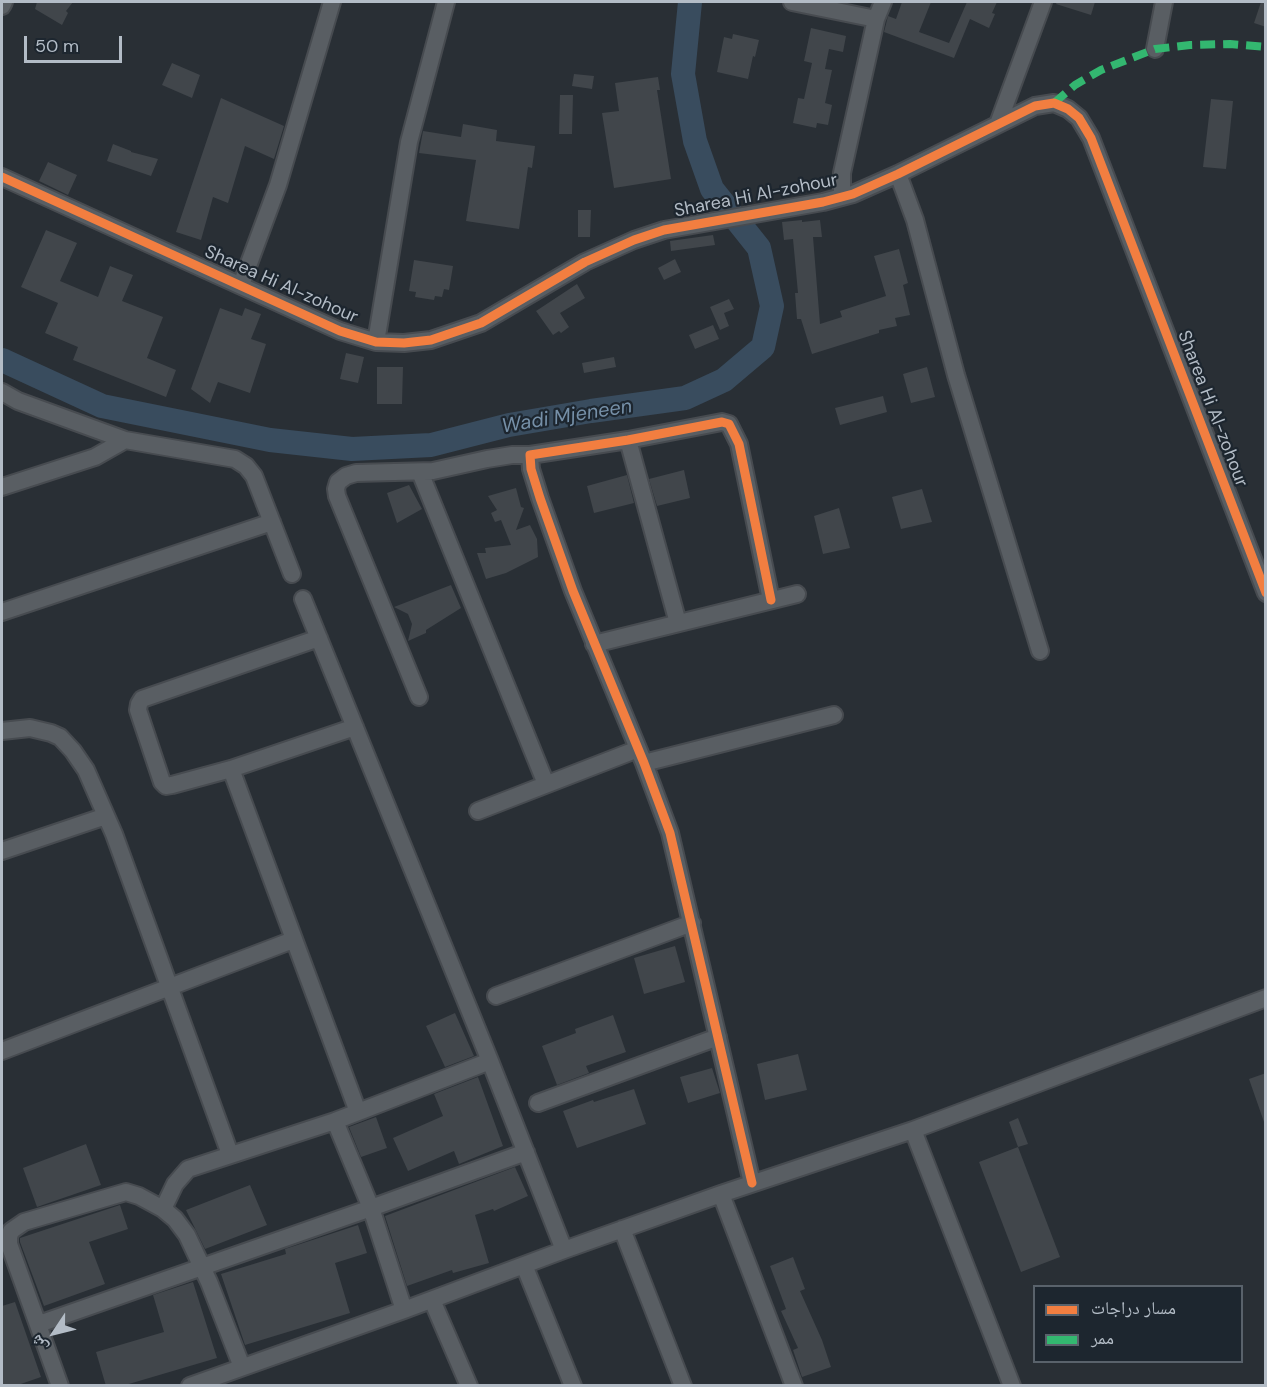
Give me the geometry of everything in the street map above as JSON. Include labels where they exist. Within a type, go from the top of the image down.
[{"type":"street","points":[[2,6],[4,2]]},
{"type":"street","points":[[241,285],[278,185],[333,2]]},
{"type":"street","points":[[376,342],[409,142],[446,2]]},
{"type":"street","points":[[792,2],[876,19]]},
{"type":"street","points":[[842,197],[842,173],[876,19],[883,2]]},
{"type":"street","points":[[998,124],[1043,2]]},
{"type":"street","points":[[1155,49],[1164,2]]},
{"type":"street","name":"Sharea Hi Al-zohour","points":[[2,177],[340,331],[376,342],[404,343],[430,340],[481,323],[585,261],[633,240],[664,231],[842,197],[898,174],[1035,106],[1054,103],[1068,109],[1078,118],[1091,138],[1266,593]]},
{"type":"street","points":[[898,174],[915,220],[956,375],[1040,651]]},
{"type":"street","points":[[2,392],[18,401],[125,440],[235,459],[246,466],[254,476],[292,574]]},
{"type":"street","points":[[419,697],[337,496],[338,482],[346,476],[356,473],[433,471],[512,455],[530,455],[628,440],[722,422],[729,424],[738,444],[771,600]]},
{"type":"street","points":[[2,487],[95,457],[125,440]]},
{"type":"street","points":[[628,440],[678,623]]},
{"type":"street","points":[[530,455],[531,469],[540,498],[594,644],[641,756],[670,833],[752,1184]]},
{"type":"street","points":[[420,472],[477,618],[546,784]]},
{"type":"street","points":[[2,612],[272,522]]},
{"type":"street","points":[[594,644],[797,594]]},
{"type":"street","points":[[303,598],[564,1250]]},
{"type":"street","points":[[319,638],[142,699],[138,710],[162,782],[166,786],[231,769],[355,727]]},
{"type":"street","points":[[478,811],[546,784],[641,756],[834,715]]},
{"type":"street","points":[[2,731],[30,728],[60,737],[86,770],[106,816],[230,1154]]},
{"type":"street","points":[[231,769],[358,1112]]},
{"type":"street","points":[[2,851],[106,816]]},
{"type":"street","points":[[496,996],[692,923]]},
{"type":"street","points":[[2,1052],[293,940]]},
{"type":"street","points":[[190,1386],[432,1300],[622,1229],[913,1130],[1266,998]]},
{"type":"street","points":[[538,1103],[718,1037]]},
{"type":"street","points":[[163,1209],[175,1184],[188,1169],[335,1121],[490,1061]]},
{"type":"street","points":[[335,1121],[371,1209],[404,1310]]},
{"type":"street","points":[[913,1130],[1012,1386]]},
{"type":"street","points":[[39,1324],[371,1209],[526,1152]]},
{"type":"street","points":[[60,1386],[9,1244],[9,1237],[11,1231],[24,1221],[120,1192],[139,1196],[163,1209],[175,1219],[187,1235],[242,1367]]},
{"type":"street","points":[[721,1194],[794,1386]]},
{"type":"street","points":[[622,1229],[683,1386]]},
{"type":"street","points":[[524,1265],[573,1386]]},
{"type":"street","points":[[432,1300],[469,1386]]},
{"type":"building","points":[[37,2],[73,2],[66,11],[68,13],[62,25],[35,9]]},
{"type":"building","points":[[902,2],[931,2],[919,32],[949,43],[967,2],[997,2],[989,28],[970,19],[954,58],[884,32],[888,16],[896,19]]},
{"type":"building","points":[[1057,2],[1095,2],[1091,15],[1056,4]]},
{"type":"building","points":[[1261,2],[1266,2],[1266,27],[1254,23]]},
{"type":"building","points":[[811,28],[846,36],[843,52],[829,49],[825,69],[832,70],[825,103],[832,105],[828,125],[817,123],[816,128],[793,123],[798,98],[804,99],[812,63],[804,61]]},
{"type":"building","points":[[733,34],[759,40],[748,79],[717,72],[724,37],[732,39]]},
{"type":"building","points":[[172,63],[200,75],[192,98],[162,85]]},
{"type":"building","points":[[574,74],[594,76],[592,89],[572,86]]},
{"type":"building","points":[[658,77],[660,90],[657,90],[671,179],[614,188],[602,113],[619,111],[615,83]]},
{"type":"building","points":[[560,95],[573,95],[572,134],[559,134]]},
{"type":"building","points":[[221,98],[284,126],[274,159],[245,146],[228,203],[213,197],[201,240],[176,232]]},
{"type":"building","points":[[1211,99],[1233,101],[1226,169],[1203,167]]},
{"type":"building","points":[[463,124],[497,130],[496,141],[535,146],[532,168],[528,167],[519,229],[466,221],[476,160],[419,153],[423,131],[461,137]]},
{"type":"building","points":[[113,144],[131,152],[158,159],[151,176],[107,161]]},
{"type":"building","points":[[48,162],[77,175],[68,195],[39,181]]},
{"type":"building","points":[[578,210],[591,210],[590,237],[578,237]]},
{"type":"building","points":[[802,220],[802,222],[820,220],[822,237],[813,237],[820,324],[842,317],[840,311],[886,296],[874,256],[899,249],[908,283],[903,285],[910,315],[895,318],[897,326],[879,330],[879,333],[812,354],[801,319],[797,319],[795,293],[798,293],[793,239],[784,240],[782,222]]},
{"type":"building","points":[[46,230],[77,243],[60,281],[98,297],[110,266],[133,275],[122,301],[163,317],[147,358],[176,370],[166,397],[73,360],[78,347],[45,333],[58,303],[21,287]]},
{"type":"building","points":[[713,235],[715,245],[671,251],[670,241]]},
{"type":"building","points":[[675,259],[681,272],[664,280],[658,268]]},
{"type":"building","points":[[414,260],[453,266],[449,290],[444,289],[442,297],[435,296],[434,300],[415,297],[416,292],[409,291]]},
{"type":"building","points":[[577,284],[585,298],[560,313],[569,327],[553,335],[536,311]]},
{"type":"building","points":[[729,299],[734,309],[724,313],[729,326],[720,330],[710,307]]},
{"type":"building","points":[[220,308],[242,316],[245,308],[261,314],[251,339],[266,344],[250,393],[218,382],[210,403],[191,389]]},
{"type":"building","points":[[713,325],[719,339],[695,349],[689,335]]},
{"type":"building","points":[[346,353],[364,357],[358,383],[340,379]]},
{"type":"building","points":[[614,357],[616,367],[584,373],[582,363]]},
{"type":"building","points":[[377,367],[403,367],[402,404],[377,404]]},
{"type":"building","points":[[927,367],[935,397],[911,403],[903,374]]},
{"type":"building","points":[[883,396],[887,412],[840,425],[835,408]]},
{"type":"building","points":[[684,470],[690,498],[657,506],[649,479]]},
{"type":"building","points":[[627,475],[634,503],[594,513],[587,486]]},
{"type":"building","points":[[409,485],[422,509],[397,523],[387,493]]},
{"type":"building","points":[[516,488],[521,507],[524,508],[516,530],[530,525],[537,539],[538,557],[506,573],[486,579],[477,553],[486,553],[485,548],[511,545],[501,520],[495,522],[491,513],[497,510],[488,496]]},
{"type":"building","points":[[922,489],[932,522],[901,529],[892,497]]},
{"type":"building","points":[[839,508],[850,548],[823,554],[814,516]]},
{"type":"building","points":[[451,585],[461,608],[426,630],[426,633],[408,641],[412,624],[408,614],[394,607]]},
{"type":"building","points":[[675,946],[685,982],[644,994],[634,958]]},
{"type":"building","points":[[455,1013],[474,1056],[445,1067],[426,1026]]},
{"type":"building","points":[[613,1015],[626,1052],[586,1066],[589,1073],[557,1085],[542,1046],[576,1033],[575,1029]]},
{"type":"building","points":[[798,1054],[807,1090],[765,1100],[757,1064]]},
{"type":"building","points":[[712,1068],[720,1093],[688,1103],[680,1077]]},
{"type":"building","points":[[1266,1073],[1266,1121],[1264,1122],[1249,1079]]},
{"type":"building","points":[[478,1077],[503,1146],[459,1164],[454,1151],[408,1171],[393,1138],[443,1116],[434,1094]]},
{"type":"building","points":[[634,1089],[646,1124],[577,1148],[563,1111]]},
{"type":"building","points":[[376,1117],[387,1148],[361,1157],[349,1127]]},
{"type":"building","points":[[1018,1118],[1028,1144],[1018,1147],[1009,1122]]},
{"type":"building","points":[[86,1144],[101,1185],[37,1207],[23,1168]]},
{"type":"building","points":[[1018,1147],[1060,1257],[1021,1272],[979,1162]]},
{"type":"building","points":[[515,1167],[528,1196],[494,1211],[493,1209],[475,1215],[489,1263],[453,1273],[452,1270],[407,1286],[385,1216]]},
{"type":"building","points":[[250,1185],[267,1225],[205,1249],[186,1210]]},
{"type":"building","points":[[120,1205],[128,1229],[89,1242],[105,1284],[44,1306],[20,1238]]},
{"type":"building","points":[[358,1225],[367,1253],[335,1263],[350,1313],[245,1345],[221,1274],[286,1254],[285,1249]]},
{"type":"building","points":[[793,1257],[805,1289],[800,1291],[822,1340],[831,1367],[802,1377],[793,1350],[798,1348],[781,1311],[786,1309],[770,1266]]},
{"type":"building","points":[[193,1282],[217,1358],[122,1386],[106,1386],[96,1352],[164,1332],[153,1295]]},
{"type":"building","points":[[15,1302],[41,1377],[15,1386],[2,1386],[2,1306]]},
{"type":"waterway","name":"Wadi Mjeneen","points":[[2,360],[102,406],[270,440],[352,449],[431,445],[509,425],[685,398],[724,380],[763,347],[772,306],[759,248],[712,189],[695,141],[683,74],[690,2]]},
{"type":"marked path","points":[[1054,103],[1075,85],[1101,70],[1155,49],[1230,44],[1266,47]]},
{"type":"cycle path","points":[[2,177],[340,331],[376,342],[404,343],[431,340],[481,323],[585,262],[634,240],[664,230],[823,202],[853,194],[1035,106],[1054,103],[1068,109],[1079,118],[1091,138],[1266,593]]},
{"type":"cycle path","points":[[752,1183],[670,833],[644,763],[573,591],[540,498],[531,469],[530,455],[628,440],[722,422],[729,424],[739,444],[771,600]]}]
